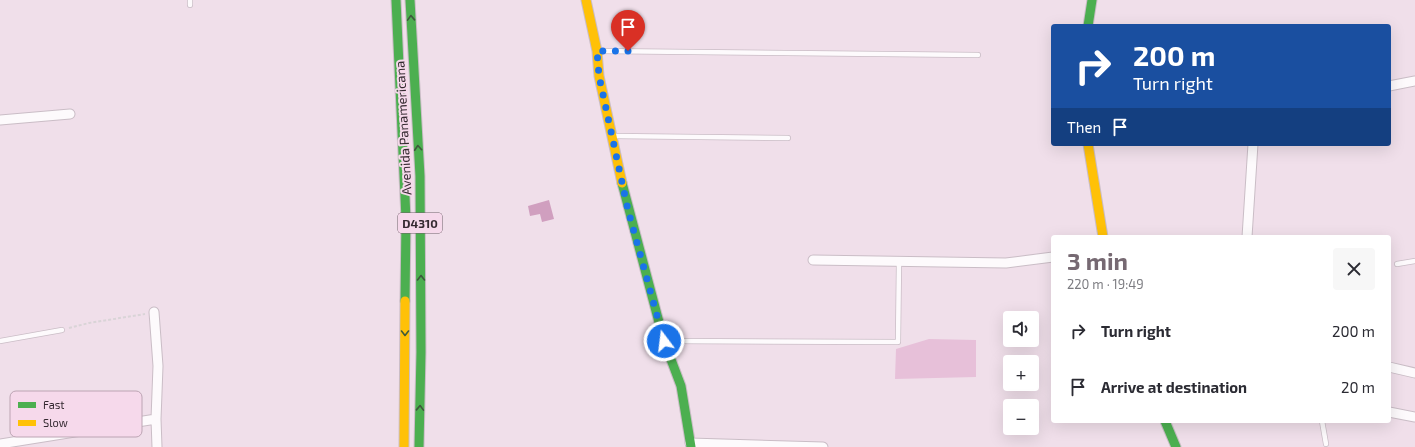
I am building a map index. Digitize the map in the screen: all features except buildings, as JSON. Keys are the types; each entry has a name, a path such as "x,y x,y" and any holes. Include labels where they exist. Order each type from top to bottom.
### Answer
{"main road":[{"name":"Avenida Panamericana","path":"396,0 406,219 404,447"},
{"name":"Avenida Panamericana","path":"410,0 411,41 420,176 421,352 418,447"},
{"path":"586,0 597,51 599,76 628,210 664,341 681,386 691,445"},
{"path":"1088,24 1092,0"},
{"path":"398,40 411,41"},
{"path":"401,108 416,108"},
{"path":"1088,146 1103,235"},
{"path":"405,352 421,352"},
{"path":"1166,423 1176,447"}],"street":[{"path":"1391,86 1415,81"},
{"path":"0,120 70,114"},
{"path":"1247,235 1253,146"},
{"path":"813,260 1006,263 1051,257"},
{"path":"154,312 158,366 156,419 158,447"},
{"path":"1391,367 1415,373"},
{"path":"1391,412 1415,417"},
{"path":"142,422 156,419"},
{"path":"0,444 26,444 62,437"},
{"path":"691,445 823,447"}],"lane":[{"path":"597,51 978,55"},
{"path":"613,136 788,138"},
{"path":"1397,264 1415,261"},
{"path":"664,341 898,342 899,262"},
{"path":"0,341 62,330"},
{"path":"1322,423 1326,444"}],"path":[{"path":"62,330 89,323 154,312"}],"shaded area":[{"path":"549,200 554,219 542,222 540,214 530,216 528,206"},
{"path":"929,339 976,340 976,377 895,379 896,349"}],"traffic: fast":[{"path":"396,0 406,219 405,301"},
{"path":"410,0 420,176 421,352 419,447"},
{"path":"1088,24 1092,0"},
{"path":"622,183 664,341 681,386 691,447"},
{"path":"1166,423 1176,447"}],"traffic: slow":[{"path":"586,0 597,51 599,76 622,183"},
{"path":"1088,146 1103,235"},
{"path":"404,447 405,301"}],"route":[{"path":"628,51 597,51 599,76 628,210 664,341"}]}
